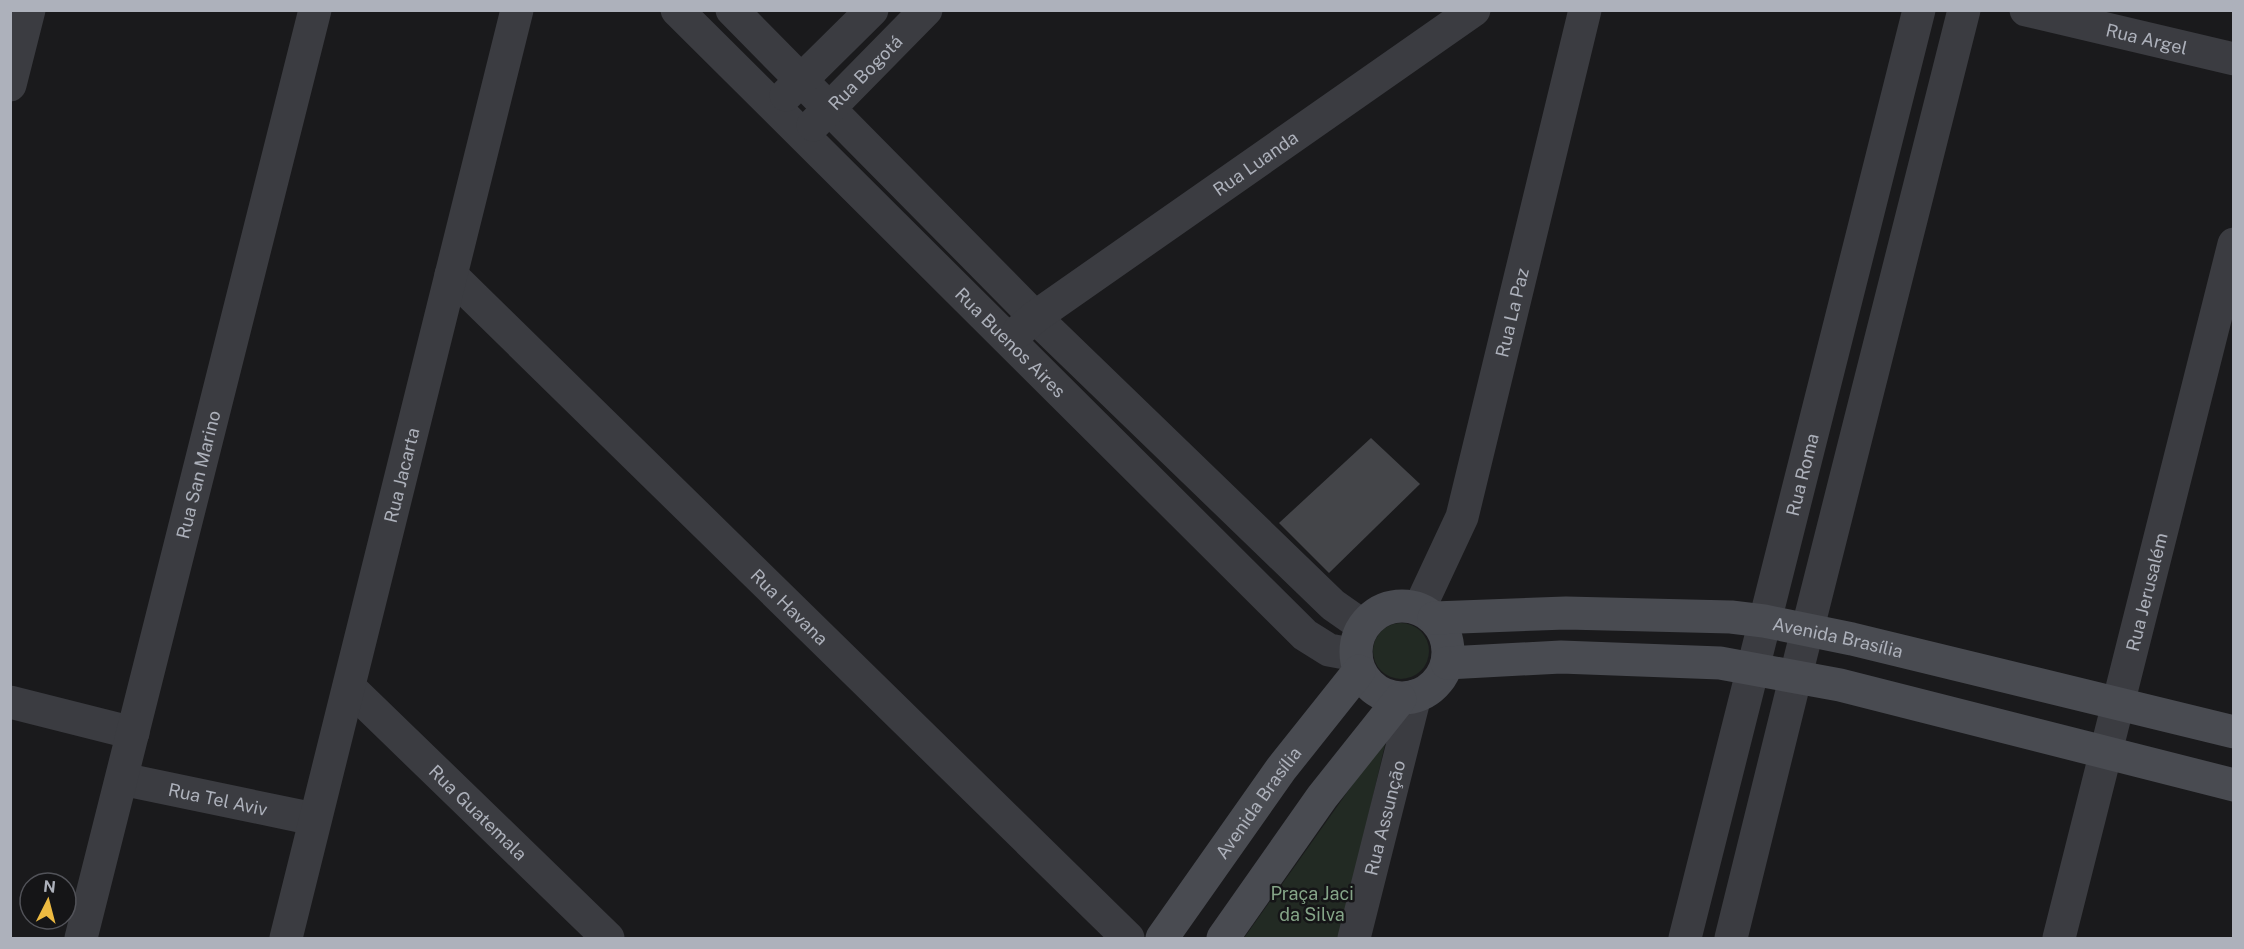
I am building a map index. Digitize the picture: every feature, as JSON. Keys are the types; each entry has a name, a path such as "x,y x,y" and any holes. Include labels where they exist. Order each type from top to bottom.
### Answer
{"street":[{"path":"10,85 29,10"},
{"name":"Rua San Marino","path":"81,939 315,10"},
{"name":"Rua Jacarta","path":"286,939 314,819 518,10"},
{"name":"Rua Buenos Aires","path":"677,10 1305,635 1329,650 1359,651"},
{"name":"Rua Buenos Aires","path":"732,10 1035,317 1333,605 1359,651"},
{"path":"775,108 800,80 872,10"},
{"name":"Rua Bogotá","path":"804,135 926,10"},
{"name":"Rua Luanda","path":"1008,340 1035,317 1474,10"},
{"name":"Rua La Paz","path":"1427,614 1462,517 1585,10"},
{"name":"Rua Roma","path":"1685,939 1919,10"},
{"path":"1731,939 1964,10"},
{"name":"Rua Argel","path":"2026,10 2234,59"},
{"name":"Rua Jerusalém","path":"2060,939 2234,244"},
{"name":"Rua Havana","path":"451,275 1128,939"},
{"path":"1404,606 1427,614 1444,631 1448,647 1447,663 1441,677 1429,689 1407,697 1387,696 1376,690 1366,681 1359,651 1374,614 1388,607 1404,606"},
{"name":"Avenida Brasília","path":"1427,614 1566,613 1731,617 1764,621 1864,641 2234,732"},
{"name":"Avenida Brasília","path":"1162,939 1281,769 1359,651"},
{"path":"1447,663 1561,657 1720,663 1840,685 2234,785"},
{"name":"Rua Guatemala","path":"349,687 608,939"},
{"path":"1223,939 1322,797 1407,697"},
{"name":"Rua Assunção","path":"1354,939 1407,697"},
{"path":"10,702 133,733"},
{"name":"Rua Tel Aviv","path":"122,779 314,819"}],"green space":[{"path":"1395,623 1407,623 1417,627 1425,635 1429,651 1425,667 1417,675 1407,679 1395,679 1385,675 1377,667 1373,657 1373,645 1377,635 1385,627"},
{"name":"Praça Jaci da Silva","path":"1387,736 1340,938 1244,938"}],"building":[{"path":"1371,438 1420,484 1329,573 1279,523"}]}
